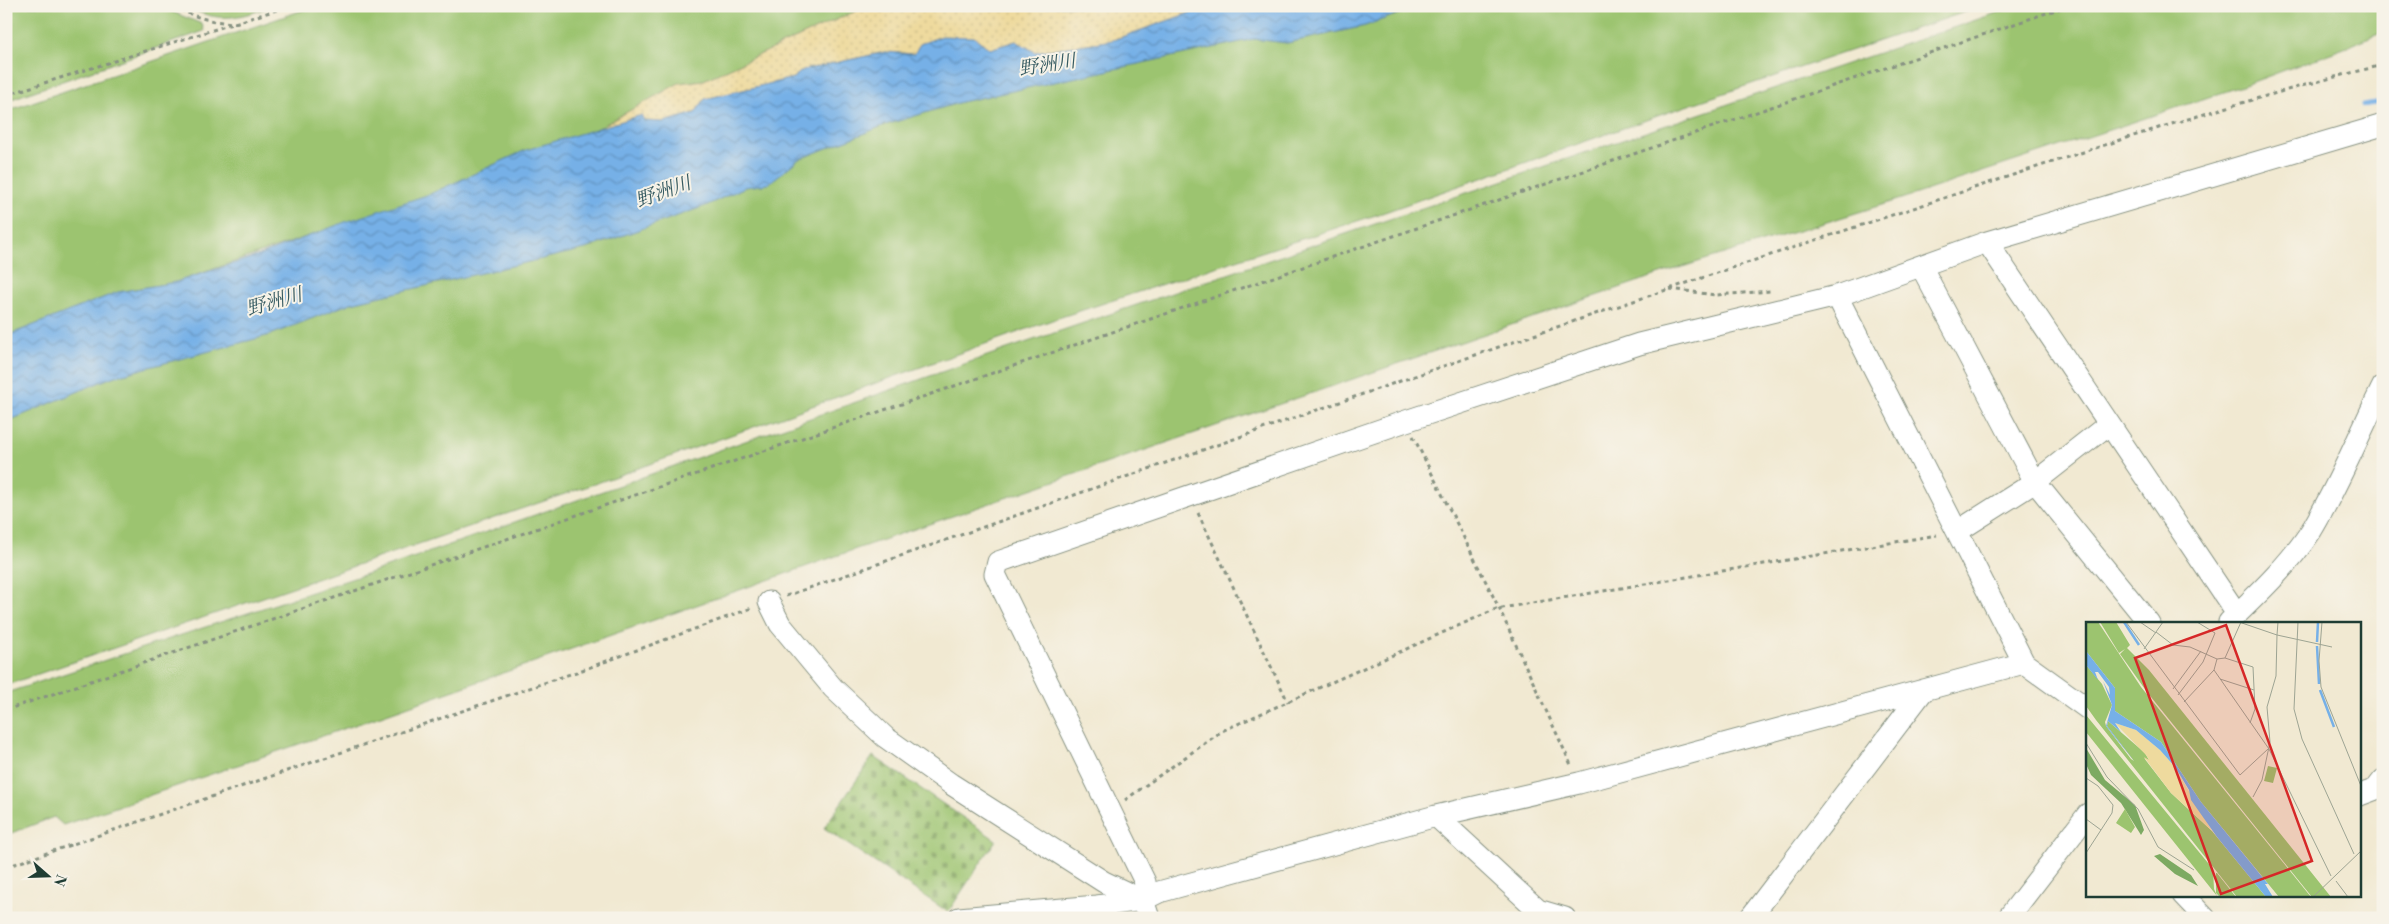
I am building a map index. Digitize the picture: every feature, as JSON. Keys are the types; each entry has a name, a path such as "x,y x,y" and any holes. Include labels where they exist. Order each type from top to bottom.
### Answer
{"street":[{"path":"1146,909 1146,882 995,574 998,562 1406,420 1639,344 1837,296 1987,242 2383,126"},
{"path":"1987,242 2109,424 2233,618 2282,567 2310,532 2340,477 2383,386"},
{"path":"1921,266 2035,482 2148,622"},
{"path":"1837,296 2024,663 2086,708"},
{"path":"1958,532 2035,482 2109,424"},
{"path":"769,602 780,624 832,688 885,737 951,784 1163,918"},
{"path":"959,918 1146,909 1159,892 1436,816 1579,783 2024,663"},
{"path":"1750,918 1924,690"},
{"path":"2362,794 2376,789 2383,780"},
{"path":"1436,816 1538,910 1565,918"},
{"path":"2008,918 2086,817"},
{"path":"2184,896 2205,918"}],"path":[{"path":"173,6 194,17 212,22 239,24"},
{"path":"6,95 239,24 289,6"},
{"path":"6,710 2067,6"},
{"path":"6,867 585,669 769,602 1669,289 2164,127 2383,64"},
{"path":"1669,289 1716,295 1772,291"},
{"path":"1406,420 1499,608 1579,783"},
{"path":"1189,495 1288,702"},
{"path":"1110,810 1222,731 1499,608 1958,532"}],"green space":[{"path":"6,6 158,6 202,24 204,31 6,101"},
{"path":"186,6 272,6 249,14 219,17 198,12"},
{"path":"315,6 867,6 704,80 679,83 597,129 526,150 430,194 176,282 118,292 6,336 6,111"},
{"path":"1420,6 1983,6 1686,106 1382,213 1055,319 597,483 6,685 6,422 112,377 270,335 351,303 585,249 705,206 745,187 768,184 799,159 885,125 961,102 1254,39 1287,43 1365,26"},
{"path":"2017,6 2383,6 2383,31 2347,47 2242,86 1901,199 1666,272 859,548 63,825 54,817 6,835 6,693 381,569 1007,349"},
{"path":"873,756 996,840 948,912 824,828"}],"sand":[{"path":"867,6 1227,6 1218,10 1195,11 1113,40 1035,52 1016,41 990,49 974,37 914,54 885,52 803,70 793,78 705,99 695,113 664,122 643,121 642,115 597,129 679,83 704,80"}],"water":[{"name":"野洲川","path":"1227,6 1420,6 1365,26 1287,43 1254,39 961,102 885,125 799,159 768,184 745,187 705,206 585,249 351,303 270,335 112,377 6,422 6,336 118,292 176,282 260,255 345,222 430,194 526,150 642,115 644,121 664,122 695,113 705,99 793,78 803,70 885,52 914,54 920,44 942,36 974,37 990,49 1016,41 1035,52 1113,40 1195,11 1218,10"}],"waterway":[{"path":"2363,105 2383,102"}]}
